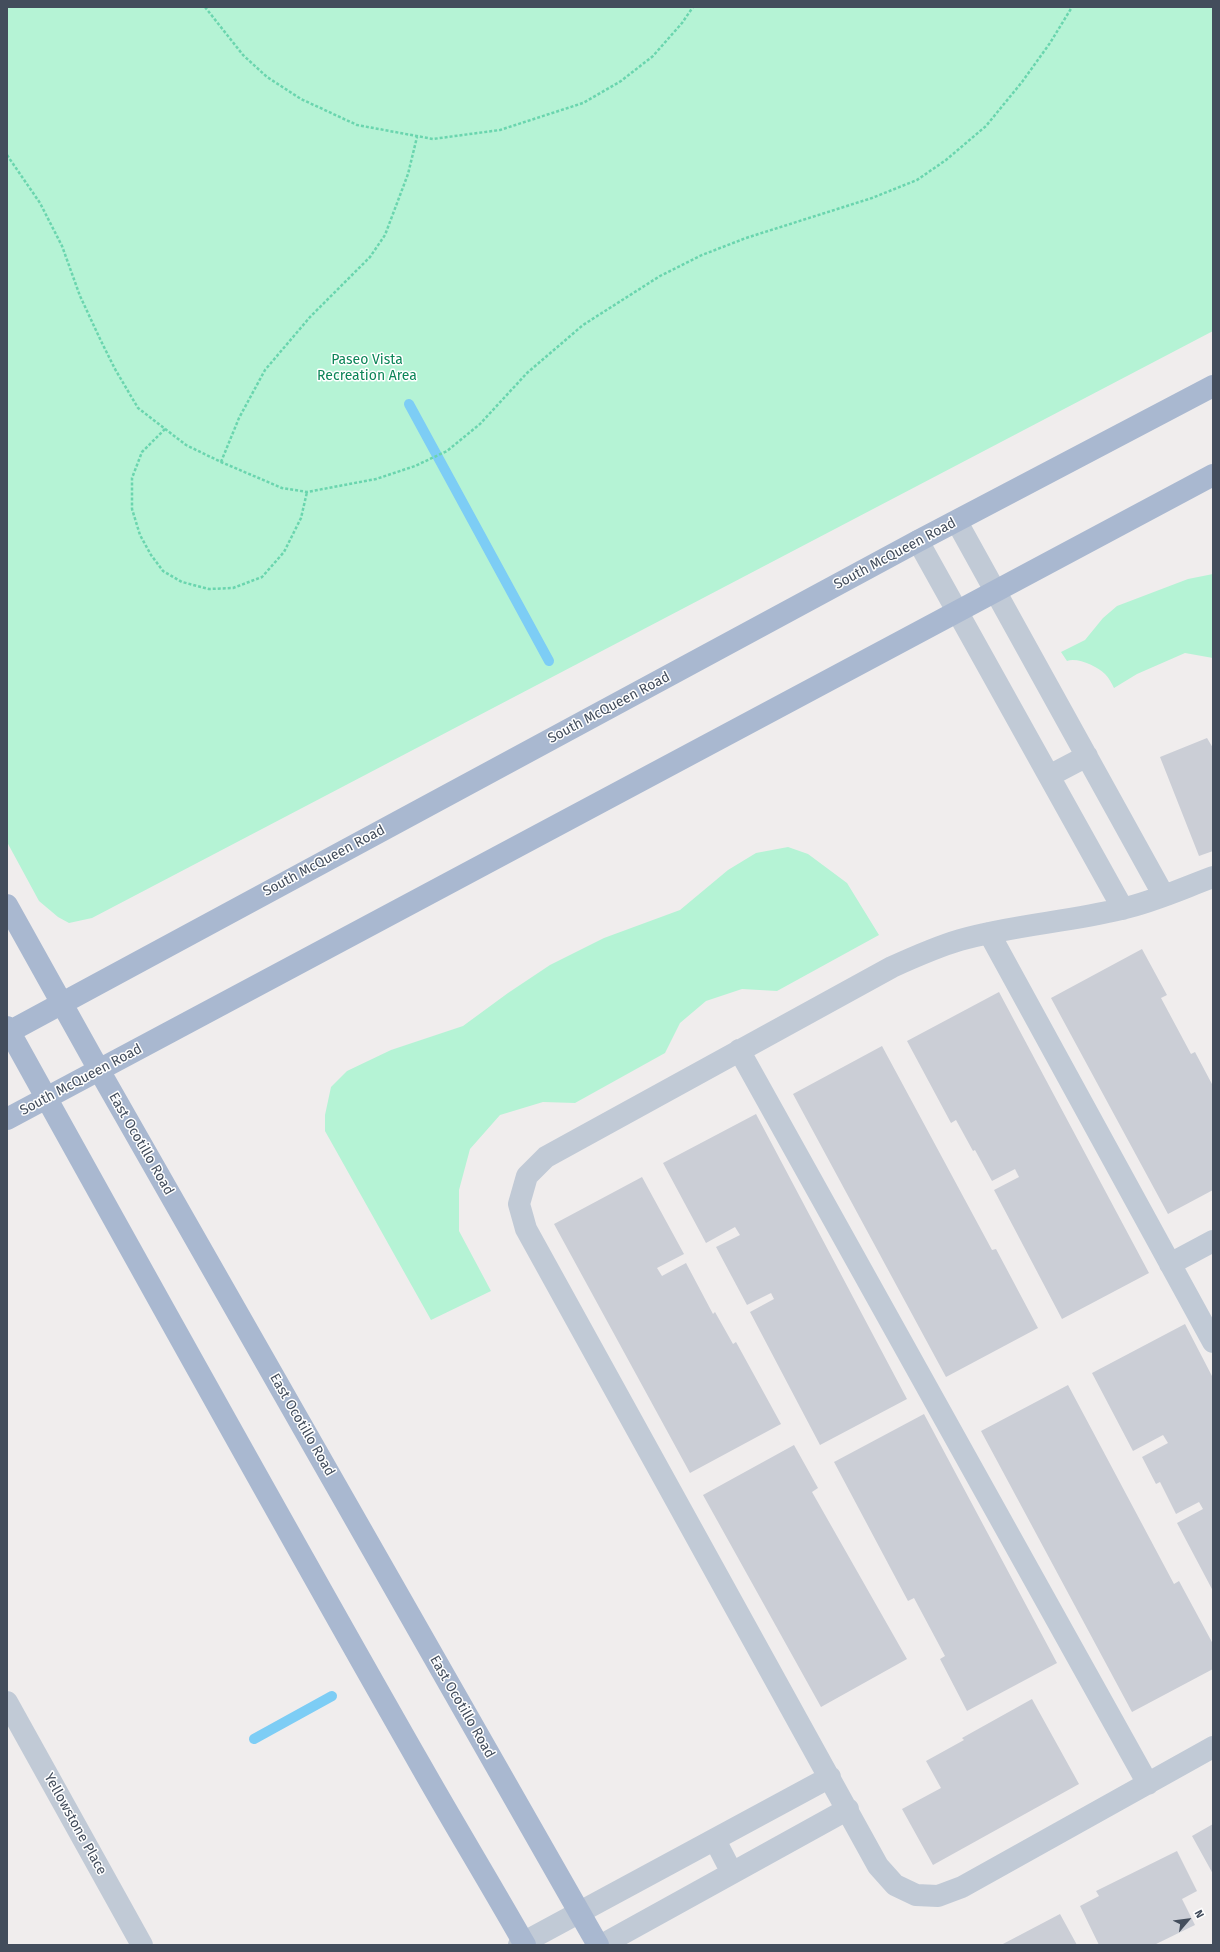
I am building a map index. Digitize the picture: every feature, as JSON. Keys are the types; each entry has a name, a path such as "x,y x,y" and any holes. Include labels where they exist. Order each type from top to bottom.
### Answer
{"main road":[{"name":"South McQueen Road","path":"8,1030 62,1003 918,541 957,522 1213,386"},
{"name":"South McQueen Road","path":"7,1120 1213,475"},
{"name":"East Ocotillo Road","path":"7,905 98,1070 598,1945"},
{"path":"8,1030 421,1767 523,1945"}],"street":[{"path":"957,522 1164,896"},
{"path":"918,541 1123,909"},
{"path":"1049,776 1087,756"},
{"path":"1213,877 1164,896 1123,909 1066,921 989,933 953,942 913,957 739,1050 546,1158 527,1176 519,1204 526,1229 848,1809 878,1866 895,1885 916,1895 938,1896 962,1887 1213,1747"},
{"path":"989,933 1213,1342"},
{"path":"739,1050 1148,1784"},
{"path":"1170,1264 1213,1241"},
{"name":"Yellowstone Place","path":"7,1702 142,1945"},
{"path":"523,1945 830,1777"},
{"path":"602,1945 848,1809"},
{"path":"715,1840 732,1873"}],"path":[{"path":"205,7 243,55 267,77 300,99 357,125 433,139 500,130 583,103 621,81 653,56 682,23 693,7"},
{"path":"7,155 40,203 59,240 80,296 115,369 138,408 186,445 221,462 282,488 307,492 376,479 415,466 447,451 480,424 527,373 583,325 660,276 702,255 746,238 872,198 917,180 946,160 986,126 1022,82 1050,43 1072,7"},
{"path":"221,462 239,418 265,370 310,317 370,257 385,235 408,174 417,137"},
{"path":"165,429 142,452 132,478 132,509 140,535 151,555 163,570 182,582 209,589 233,588 262,577 287,545 301,518 307,492"}],"green space":[{"name":"Paseo Vista Recreation Area","path":"7,7 1213,7 1213,331 92,918 69,923 58,917 39,901 7,842"},
{"path":"1213,574 1213,658 1185,653 1137,674 1114,688 1108,677 1101,671 1092,665 1081,661 1067,661 1061,652 1085,640 1103,618 1117,606 1188,579"},
{"path":"788,847 808,854 847,883 879,935 777,991 742,989 706,1001 680,1023 665,1053 575,1103 543,1102 500,1115 470,1149 459,1190 459,1231 491,1291 431,1320 325,1131 325,1115 331,1087 347,1071 391,1050 463,1026 550,965 604,938 680,910 728,870 756,853"}],"building":[{"path":"1207,738 1213,748 1213,851 1199,856 1160,757"},
{"path":"1142,949 1167,995 1161,998 1191,1054 1195,1052 1213,1086 1213,1190 1168,1214 1051,998"},
{"path":"999,992 1149,1273 1062,1319 994,1190 1019,1177 1015,1169 992,1181 956,1120 951,1123 907,1041"},
{"path":"882,1046 992,1250 996,1249 1038,1328 946,1377 793,1094"},
{"path":"756,1114 907,1399 820,1445 750,1312 774,1299 771,1293 747,1305 716,1247 740,1235 735,1227 706,1243 663,1163"},
{"path":"642,1177 684,1254 657,1268 662,1276 686,1263 713,1314 715,1312 733,1344 736,1342 781,1424 690,1473 554,1224"},
{"path":"1185,1324 1213,1378 1213,1591 1177,1523 1203,1509 1199,1502 1176,1514 1160,1482 1156,1484 1142,1457 1168,1443 1163,1435 1133,1451 1092,1373"},
{"path":"1068,1385 1174,1584 1179,1581 1213,1644 1213,1669 1132,1712 981,1431"},
{"path":"924,1414 1057,1663 967,1711 940,1659 945,1656 914,1598 908,1601 834,1462"},
{"path":"794,1445 818,1488 812,1492 907,1659 821,1707 703,1495"},
{"path":"1032,1699 1079,1784 933,1865 902,1809 941,1788 926,1761 964,1740 962,1738"},
{"path":"1213,1824 1213,1874 1192,1836"},
{"path":"1177,1851 1197,1891 1182,1899 1195,1925 1154,1945 1099,1945 1080,1906 1099,1896 1096,1891"},
{"path":"1060,1914 1077,1945 1001,1945"}],"waterway":[{"path":"409,404 549,661"},
{"path":"254,1739 332,1696"}]}
